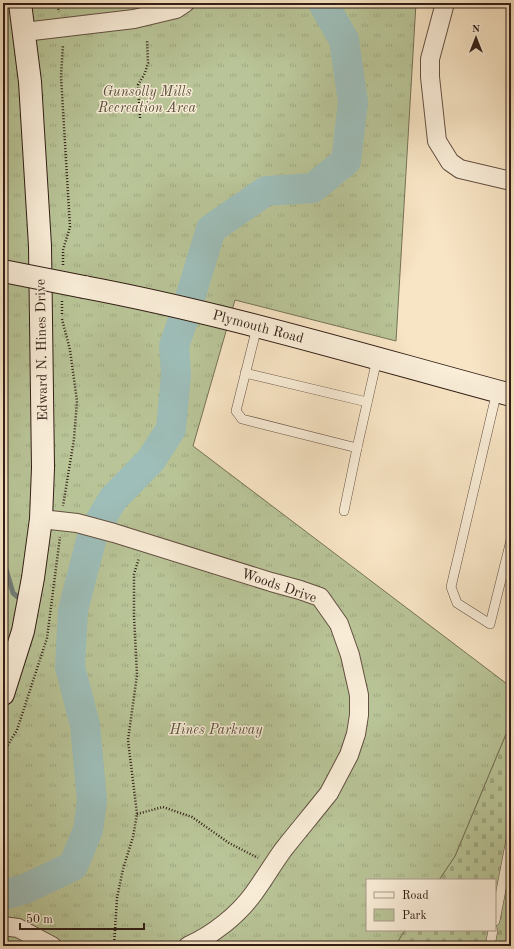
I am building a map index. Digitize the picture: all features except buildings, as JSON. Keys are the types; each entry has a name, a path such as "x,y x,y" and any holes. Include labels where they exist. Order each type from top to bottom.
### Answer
{"street":[{"name":"Edward N. Hines Drive","path":"3,694 23,631 33,578 41,519 43,468 40,246 30,82 20,3"},
{"path":"24,32 134,19 176,8 185,3"},
{"path":"445,3 430,59 430,77 437,141 450,162 460,169 511,181"},
{"name":"Plymouth Road","path":"3,271 141,298 249,324 504,393"},
{"name":"Woods Drive","path":"41,519 77,523 114,533 300,590 320,598 339,624 350,655 359,695 359,715 356,734 349,755 332,789 242,907 224,924 188,946"},
{"path":"3,926 18,928 52,946"}],"lane":[{"path":"249,324 245,373 236,411 242,419 357,448"},
{"path":"344,511 377,359"},
{"path":"245,373 367,402"},
{"path":"504,393 451,587 457,603 490,624 511,540"},
{"path":"496,917 510,855 511,839"},
{"path":"490,946 493,931"}],"path":[{"path":"140,118 138,85 145,73 148,63 147,40"},
{"path":"124,93 139,92"},
{"path":"114,946 117,898 123,869 134,837 137,814 128,740 137,676 134,616 134,574 144,543"},
{"path":"137,814 163,807 192,817 229,843 272,866"}],"green space":[{"name":"Hines Parkway","path":"3,3 416,3 396,341 235,300 193,446 511,687 511,722 455,856 440,879 366,879 366,931 404,931 395,946 3,946"},
{"path":"511,722 511,946 395,946 404,931 496,931 496,879 440,879 455,856"}],"waterway":[{"path":"3,895 25,889 73,866 88,830 92,801 85,725 70,667 73,610 93,533 113,499 151,460 171,429 176,374 174,346 211,229 266,191 313,188 346,161 353,102 344,40 323,3"},
{"path":"3,559 13,593 19,598"}],"park label":[{"name":"Gunsolly Mills Recreation Area","path":"147,100"}]}
